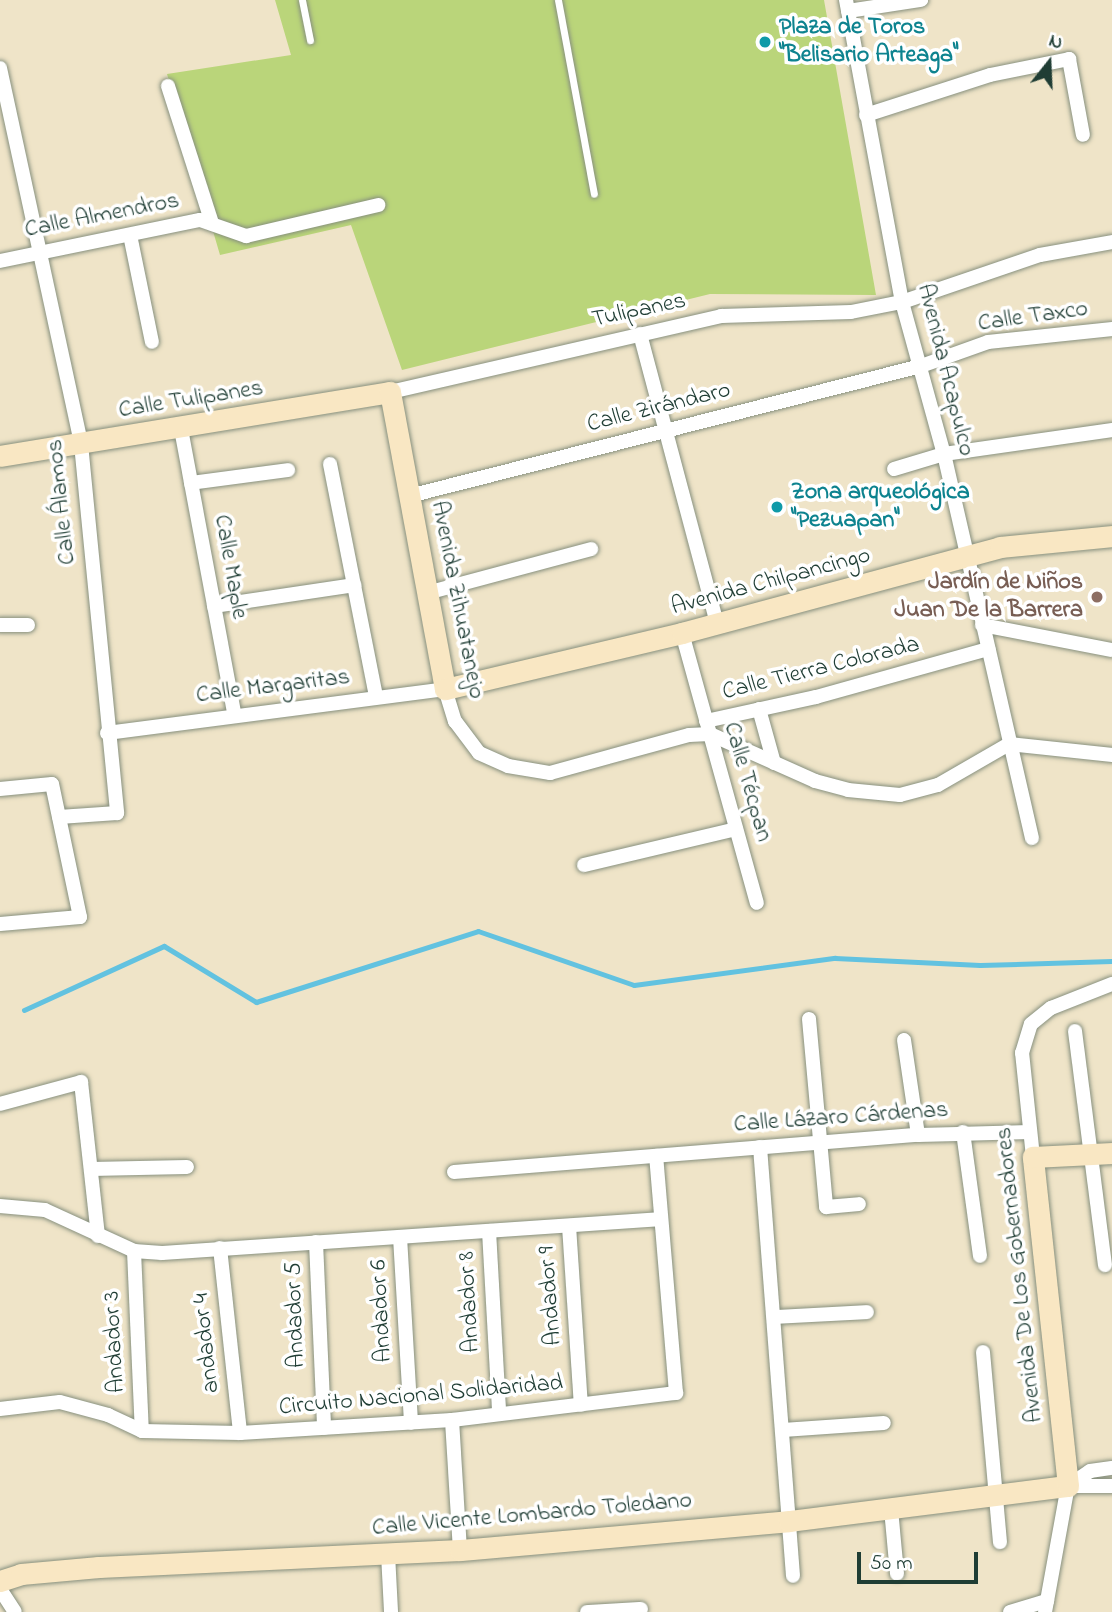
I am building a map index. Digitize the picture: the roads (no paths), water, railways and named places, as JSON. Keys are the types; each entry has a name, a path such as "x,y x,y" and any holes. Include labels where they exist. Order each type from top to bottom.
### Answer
{"street":[{"path":"847,6 921,0"},
{"name":"Avenida Acapulco","path":"847,6 902,302 922,366 944,454 1032,838"},
{"path":"866,115 990,75 1069,59 1083,135"},
{"name":"Calle Álamos","path":"0,68 81,444 107,733 117,813 59,817"},
{"path":"167,86 212,223 236,236 246,236 378,205"},
{"name":"Calle Almendros","path":"0,261 200,220 212,223"},
{"path":"130,235 152,342"},
{"name":"Tulipanes","path":"390,392 721,316 851,312 902,302 1040,255 1112,242"},
{"name":"Calle Taxco","path":"922,366 988,342 1112,329"},
{"path":"640,334 716,624"},
{"name":"Calle Zirándaro","path":"409,496 922,366"},
{"name":"Calle Tulipanes","path":"0,456 181,429 390,392"},
{"name":"Avenida Zihuatanejo","path":"390,392 445,689 455,722 479,753 508,766 550,773 708,727"},
{"name":"Calle Maple","path":"181,429 234,713"},
{"path":"894,469 944,454 1112,430"},
{"path":"330,464 376,697"},
{"path":"191,483 288,470"},
{"name":"Avenida Chilpancingo","path":"445,689 682,633 967,558 1049,540 1112,536"},
{"path":"427,593 591,549"},
{"path":"214,606 354,585"},
{"path":"0,625 28,625"},
{"path":"982,625 1112,650"},
{"name":"Calle Técpan","path":"682,633 757,903"},
{"name":"Calle Tierra Colorada","path":"708,727 759,709 988,649"},
{"name":"Calle Margaritas","path":"107,733 234,713 445,689"},
{"path":"759,709 774,763"},
{"path":"708,727 774,763 848,790 900,795 938,785 1009,744 1112,755"},
{"path":"0,789 52,784 80,917 0,924"},
{"path":"584,865 736,829"},
{"name":"Avenida De Los Gobernadores","path":"1046,1606 1068,1486 1022,1053 1031,1024 1040,1013 1112,984"},
{"path":"809,1019 817,1142 826,1207 859,1204"},
{"path":"1074,1031 1102,1154 1105,1265"},
{"path":"904,1040 918,1135"},
{"path":"0,1104 81,1082 98,1236"},
{"path":"963,1132 980,1256"},
{"name":"Calle Lázaro Cárdenas","path":"454,1172 817,1142 963,1132 1030,1132"},
{"path":"760,1147 793,1576"},
{"path":"1033,1157 1102,1154"},
{"name":"Circuito Nacional Solidaridad","path":"0,1409 60,1402 108,1415 142,1431 240,1433 452,1420 499,1412 676,1393 659,1219 656,1156"},
{"path":"91,1169 187,1167"},
{"path":"0,1206 45,1210 73,1219 98,1236 134,1251 220,1248 659,1219"},
{"name":"Andador 9","path":"569,1226 581,1405"},
{"name":"Andador 8","path":"489,1231 499,1412"},
{"name":"Andador 6","path":"400,1237 411,1423"},
{"name":"Andador 5","path":"316,1242 324,1428"},
{"name":"andador 4","path":"220,1248 240,1433"},
{"name":"Andador 3","path":"134,1251 142,1431"},
{"path":"775,1317 867,1312"},
{"path":"983,1352 1000,1542"},
{"path":"452,1420 460,1550"},
{"path":"783,1430 884,1423"},
{"name":"Calle Vicente Lombardo Toledano","path":"1068,1486 1090,1471 1112,1468"},
{"name":"Calle Vicente Lombardo Toledano","path":"0,1581 21,1574 99,1567 460,1550 789,1521 996,1498 1068,1486 1111,1488"},
{"path":"891,1509 897,1574"},
{"path":"388,1554 391,1612"},
{"path":"0,1590 15,1612"},
{"path":"1010,1612 1046,1606"},
{"path":"587,1612 641,1609"}],"lane":[{"path":"302,0 310,40"},
{"path":"558,0 594,194"}],"waterway":[{"path":"24,1010 164,946 256,1002 478,931 634,985 835,958 980,965 1112,961"}],"place":[{"name":"Plaza de Toros \"Belisario Arteaga\"","path":"765,42"},
{"name":"Zona arqueológica \"Pezuapan\"","path":"777,507"},
{"name":"Jardín de Niños Juan De la Barrera","path":"1097,597"}]}
